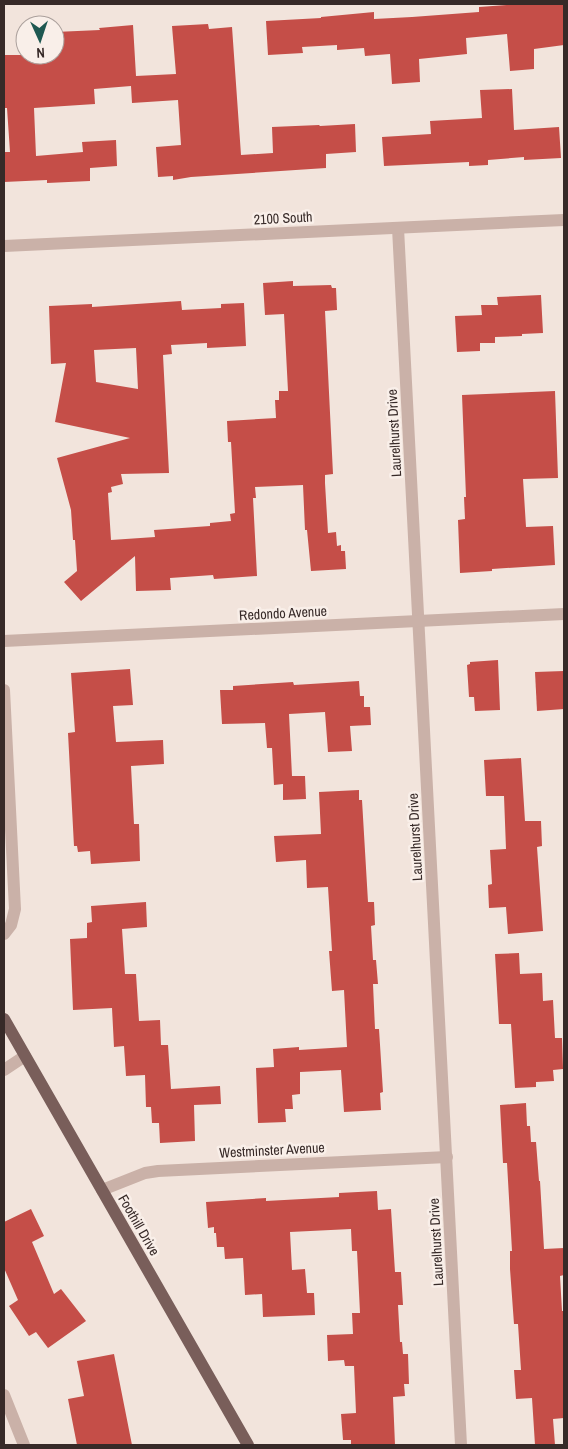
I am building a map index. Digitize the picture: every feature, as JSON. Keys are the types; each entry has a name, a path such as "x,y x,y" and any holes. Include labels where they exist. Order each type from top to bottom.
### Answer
{"main road":[{"name":"Foothill Drive","path":"4,1019 248,1445"}],"street":[{"name":"2100 South","path":"4,246 564,220"},
{"name":"Laurelhurst Drive","path":"398,228 461,1445"},
{"name":"Redondo Avenue","path":"4,641 564,614"},
{"path":"4,690 15,909 11,924 4,934"},
{"path":"4,1070 25,1056"},
{"name":"Westminster Avenue","path":"102,1190 145,1173 158,1170 447,1156"},
{"path":"4,1395 24,1445"}],"building":[{"path":"564,4 564,45 534,49 534,69 510,71 507,34 466,38 467,54 419,59 420,82 392,84 390,54 365,56 364,48 337,50 337,45 302,47 303,53 268,55 266,21 321,18 374,12 374,19 412,17 479,12 479,7"},
{"path":"208,24 209,29 232,27 241,155 273,153 272,127 355,124 356,152 326,154 326,168 191,177 173,180 173,176 158,177 156,147 181,145 178,100 132,103 131,86 94,89 95,104 34,108 36,156 83,152 82,142 116,140 117,166 90,168 90,181 4,182 4,152 10,152 7,108 4,108 4,55 15,55 15,65 65,65 65,32 100,30 99,28 133,25 136,76 176,74 172,26"},
{"path":"512,89 514,130 559,127 561,158 524,160 524,157 488,160 488,165 469,166 469,162 384,166 382,137 431,134 430,121 482,118 480,90"},
{"path":"293,281 293,286 331,285 332,288 336,288 337,310 325,311 333,474 325,475 325,483 328,533 336,532 337,546 341,545 341,551 345,551 346,569 311,571 307,530 305,530 303,485 255,487 256,498 253,498 257,576 214,579 213,575 170,578 171,590 136,591 135,556 81,601 64,582 77,571 71,510 57,458 130,438 55,422 66,363 51,364 49,306 92,304 92,307 181,301 182,310 221,308 221,304 244,303 246,346 207,348 207,343 171,345 172,354 163,355 169,473 121,474 123,484 111,487 112,492 108,493 111,540 155,537 154,530 210,526 210,523 231,521 230,514 235,513 231,442 228,442 227,421 276,418 275,400 279,400 279,391 288,391 284,314 265,315 263,283","holes":["136,348 138,389 96,382 94,350"]},
{"path":"541,295 543,333 495,337 495,343 480,343 480,351 457,352 455,316 482,315 481,305 498,305 497,297"},
{"path":"555,391 558,478 523,479 526,527 553,526 555,565 460,573 458,520 465,519 464,497 466,497 462,395"},
{"path":"498,660 500,710 475,711 474,697 469,697 467,665 470,662"},
{"path":"130,669 133,705 113,706 116,742 163,740 164,764 131,766 134,824 139,824 140,861 91,864 90,851 78,852 77,846 74,846 68,733 75,732 71,673"},
{"path":"564,671 564,709 537,711 535,672"},
{"path":"359,681 360,696 364,696 364,707 370,707 371,725 350,726 352,751 328,752 325,712 289,714 292,776 305,776 306,799 283,800 283,784 274,785 272,748 267,748 265,723 222,724 220,690 233,690 233,686 293,682 294,685"},
{"path":"521,758 525,821 541,821 542,846 537,847 543,931 508,934 506,907 489,908 488,885 492,884 490,850 506,849 504,796 486,796 484,760"},
{"path":"359,790 359,800 362,800 368,902 374,902 375,925 371,926 373,960 376,960 378,984 373,984 375,1029 379,1029 383,1092 380,1093 381,1110 344,1112 341,1070 300,1072 300,1094 292,1095 293,1109 285,1109 286,1122 258,1123 256,1068 274,1067 273,1049 299,1047 299,1050 347,1047 344,990 332,991 329,951 332,951 328,887 307,888 306,860 276,862 274,836 321,834 319,792"},
{"path":"146,902 147,927 122,929 125,974 136,974 139,1021 160,1020 161,1045 168,1045 171,1089 220,1086 221,1104 194,1105 195,1141 160,1143 159,1123 152,1123 151,1107 146,1107 145,1075 126,1076 124,1046 114,1047 112,1008 73,1010 70,939 87,938 87,923 92,922 91,906"},
{"path":"519,953 520,974 542,973 543,1001 553,1000 555,1038 562,1038 563,1069 553,1070 554,1081 536,1082 536,1087 515,1088 511,1024 499,1024 495,954"},
{"path":"526,1103 527,1126 530,1126 531,1142 536,1142 544,1249 564,1248 564,1275 560,1276 562,1311 564,1311 564,1418 553,1419 555,1445 535,1445 532,1398 516,1399 514,1370 521,1370 518,1324 514,1324 510,1269 510,1251 512,1251 507,1163 503,1163 500,1105"},
{"path":"377,1191 378,1210 391,1209 395,1272 401,1272 403,1305 398,1305 400,1342 402,1342 403,1354 408,1354 409,1384 404,1384 405,1396 393,1397 395,1445 351,1445 351,1440 343,1440 341,1414 356,1413 354,1366 345,1366 344,1360 328,1361 327,1335 353,1334 352,1313 360,1313 357,1251 352,1251 351,1229 290,1232 292,1270 305,1269 307,1293 314,1293 315,1315 263,1317 262,1294 245,1295 243,1258 225,1259 224,1247 217,1247 214,1227 208,1228 206,1202 266,1198 266,1201 339,1197 339,1193"},
{"path":"31,1209 44,1236 32,1242 54,1294 61,1289 86,1321 48,1348 36,1332 29,1336 9,1306 18,1300 4,1268 4,1222"},
{"path":"114,1354 132,1445 77,1445 68,1399 84,1396 77,1361"}]}
